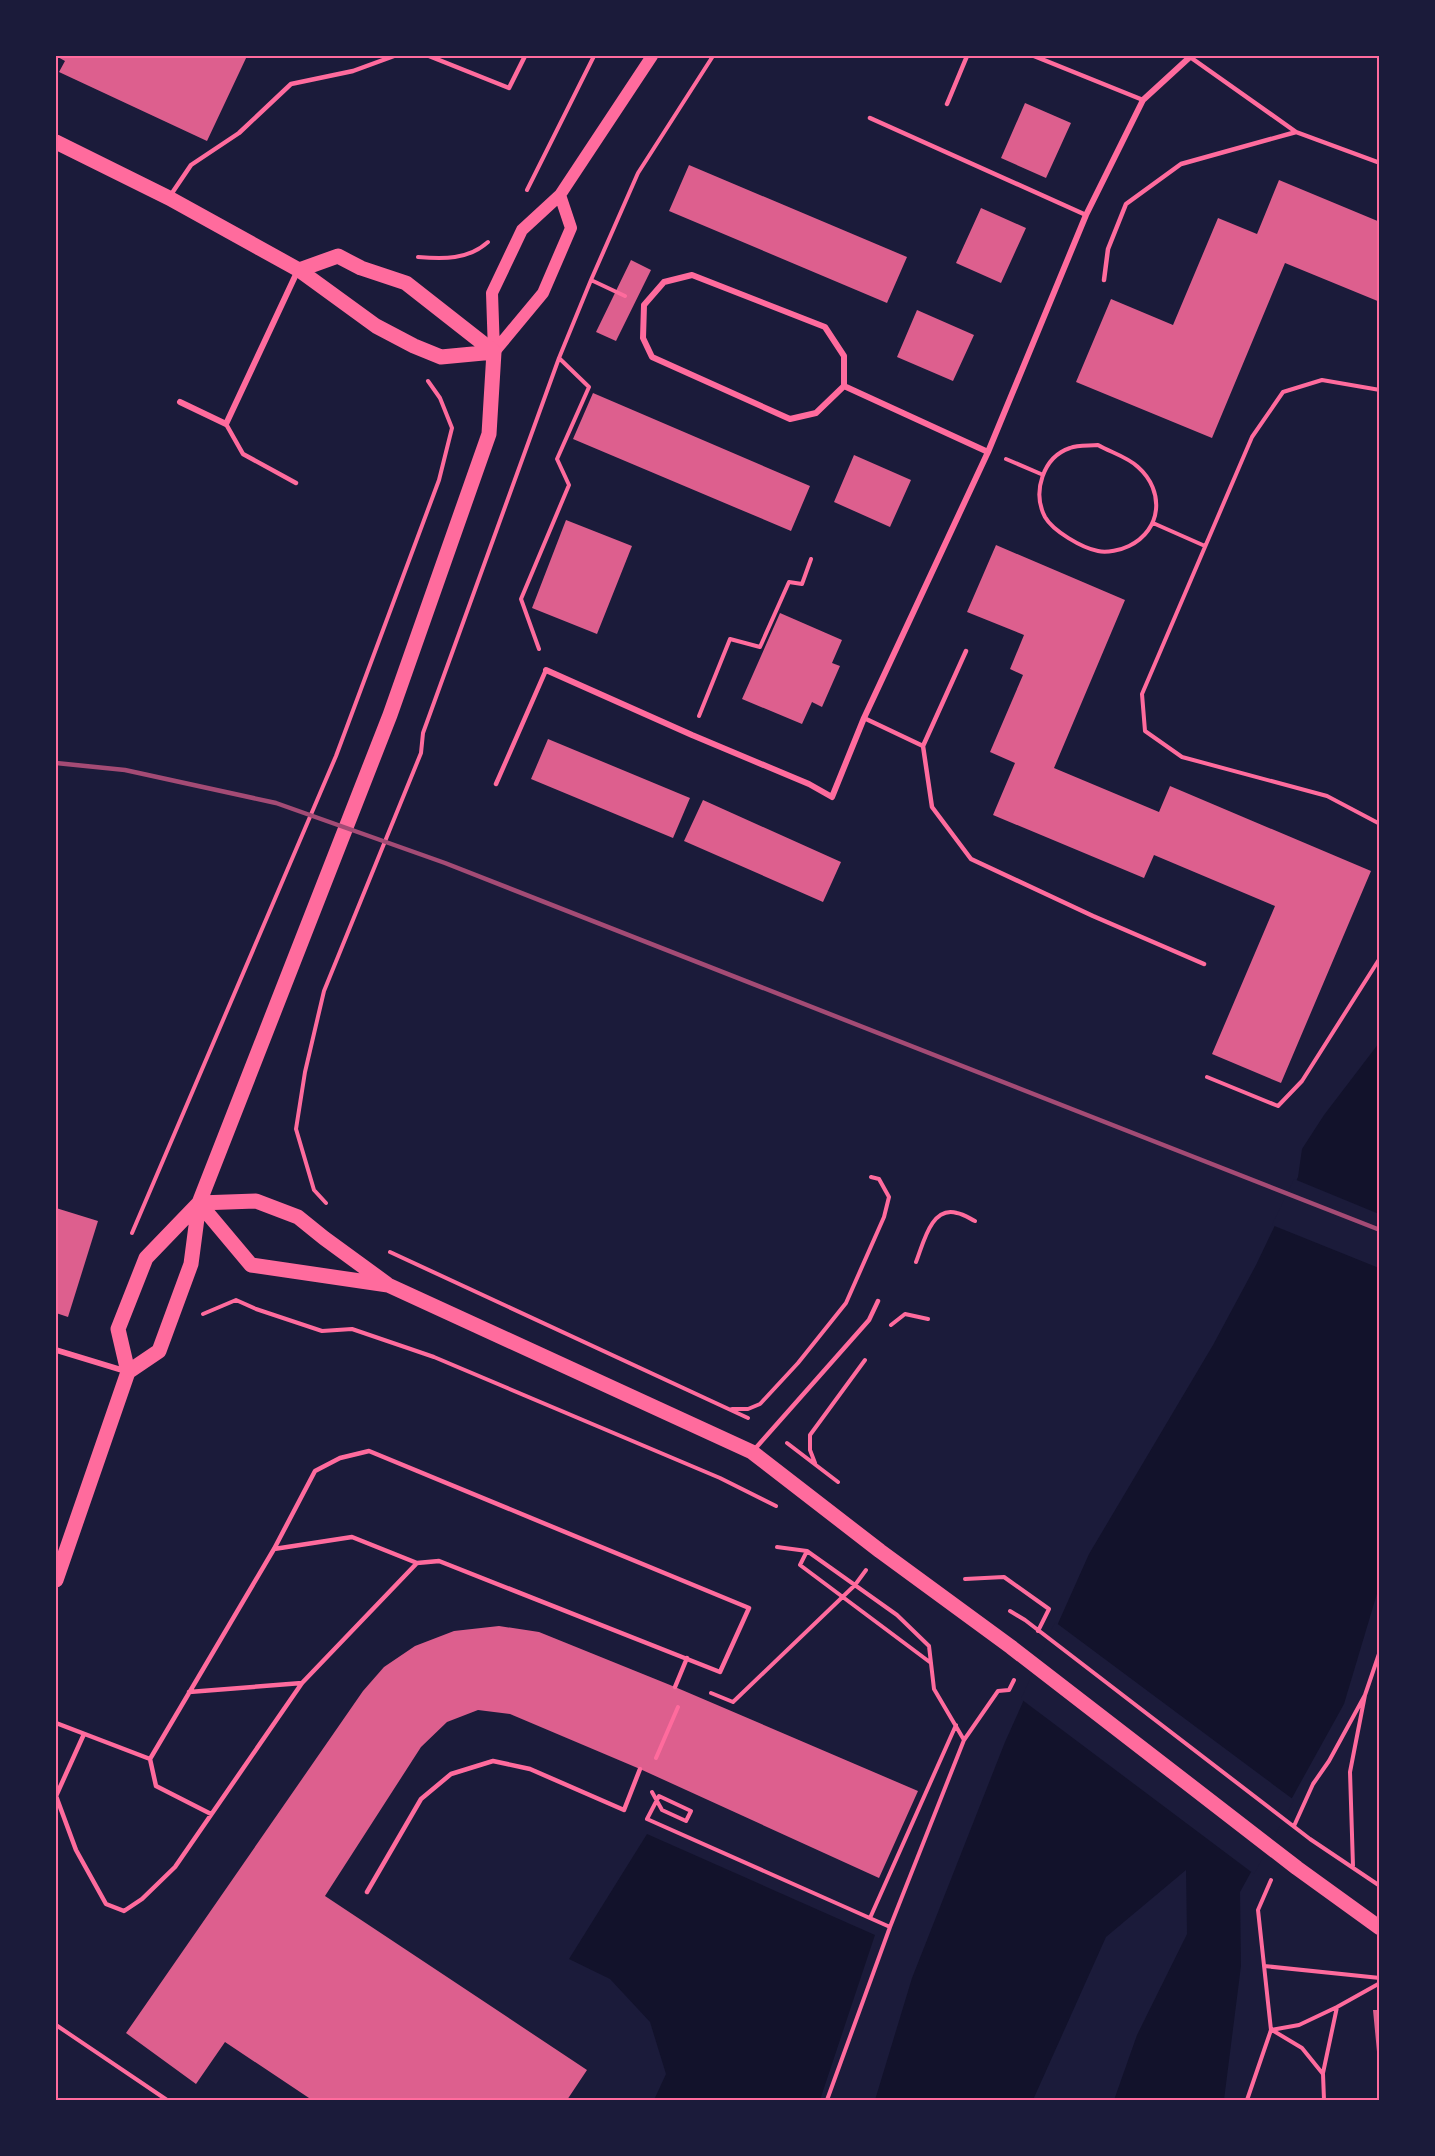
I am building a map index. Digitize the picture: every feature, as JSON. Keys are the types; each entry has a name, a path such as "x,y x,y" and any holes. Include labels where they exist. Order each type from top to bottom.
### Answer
{"main road":[{"path":"129,1372 159,1351 191,1264 199,1203 390,715 489,434 494,352 492,293 522,230 560,195 652,56"},
{"path":"56,142 169,198 299,270 376,326 441,357 494,352 543,293 571,228 560,195"},
{"path":"299,270 338,256 361,268 406,284 494,352"},
{"path":"56,1580 129,1372 118,1329 144,1262 199,1203 256,1201 298,1217 388,1285 752,1452 880,1551 1011,1647 1297,1868 1380,1928"},
{"path":"199,1203 251,1265 388,1285"}],"street":[{"path":"546,670 809,784 832,797 864,718 988,452 1086,215 1143,100 1190,56"},
{"path":"180,402 226,424 299,270"},
{"path":"692,275 825,327 844,356 844,386 816,413 790,418 652,357 643,338 644,305 664,282 692,275"},
{"path":"844,386 988,452"},
{"path":"56,1350 129,1372"}],"lane":[{"path":"169,198 191,165 239,133 291,84 353,71 392,56"},
{"path":"429,56 509,88 525,56"},
{"path":"947,104 967,56"},
{"path":"1034,56 1143,100"},
{"path":"1190,56 1296,132 1380,163"},
{"path":"870,118 1086,215"},
{"path":"1104,280 1108,249 1126,204 1181,164 1296,132"},
{"path":"226,424 243,454 296,483"},
{"path":"966,651 923,746 932,807 972,860 1204,964"},
{"path":"496,784 546,670"},
{"path":"864,718 923,746"},
{"path":"752,1452 869,1320 878,1301"},
{"path":"211,1814 156,1786 150,1759 274,1549 315,1471 340,1458 369,1451 749,1608 720,1671 439,1562 417,1563 352,1537 274,1549"},
{"path":"84,1734 56,1796 76,1850 106,1904 124,1911 142,1899 175,1867 302,1683 417,1563"},
{"path":"675,1687 687,1658"},
{"path":"189,1692 302,1683"},
{"path":"56,1723 150,1759"},
{"path":"368,1892 421,1799 451,1774 493,1761 530,1769 624,1809 640,1769"}],"path":[{"path":"525,195 594,56"},
{"path":"328,1206 314,1190 296,1129 305,1072 324,992 421,753 423,733 559,358 591,279 638,173 713,56"},
{"path":"418,256 453,258 482,248 494,237"},
{"path":"591,279 644,305"},
{"path":"546,670 521,599 569,485 557,459 589,387 559,358"},
{"path":"128,1242 331,767 439,480 452,428 440,398 424,376"},
{"path":"1380,390 1322,380 1283,392 1252,437 1142,694 1145,731 1182,757 1326,796 1380,824"},
{"path":"1098,445 1137,466 1154,485 1157,507 1153,523 1141,540 1122,549 1098,551 1060,535 1045,517 1040,499 1041,474 1053,460 1069,448 1098,445"},
{"path":"988,452 1041,474"},
{"path":"1153,523 1205,546"},
{"path":"692,735 730,639 760,647 789,582 802,584 811,559"},
{"path":"1207,1077 1278,1106 1302,1081 1380,958"},
{"path":"731,1409 748,1409 760,1404 798,1363 846,1303 884,1218 889,1197 879,1179 871,1177"},
{"path":"916,1263 931,1222 942,1214 955,1212 975,1221"},
{"path":"381,1248 747,1418"},
{"path":"203,1314 236,1300 256,1310 322,1331 352,1329 434,1357 720,1478 779,1508"},
{"path":"885,1331 905,1314 928,1319"},
{"path":"815,1464 810,1450 810,1435 868,1355"},
{"path":"777,1547 807,1551 897,1615 929,1646 934,1689 964,1740 890,1927 827,2100"},
{"path":"807,1551 800,1565 931,1664"},
{"path":"854,1566 872,1579"},
{"path":"961,1580 1004,1577 1049,1610"},
{"path":"1025,1620 1310,1839 1380,1886"},
{"path":"1353,1866 1350,1772 1365,1695 1380,1651"},
{"path":"1290,1836 1313,1784 1329,1761 1365,1695"},
{"path":"870,1918 956,1725"},
{"path":"647,1820 659,1796 691,1810 686,1821 662,1810"},
{"path":"624,1809 890,1927"},
{"path":"1247,2100 1271,2030 1258,1910 1272,1878"},
{"path":"1264,1965 1380,1978"},
{"path":"1271,2030 1299,2025 1380,1983"},
{"path":"1323,2100 1323,2074 1337,2007"},
{"path":"56,2025 167,2100"},
{"path":"1271,2030 1302,2048 1323,2074"}],"shaded area":[{"path":"1379,1043 1379,1587 1344,1704 1240,1892 1241,1966 1224,2100 1114,2100 1137,2035 1187,1934 1186,1870 1106,1937 1033,2100 875,2100 912,1978 1005,1742 1089,1554 1213,1345 1256,1265 1298,1177 1302,1149 1324,1115"},
{"path":"647,1834 875,1935 820,2100 654,2100 666,2074 650,2022 610,1979 569,1959"}],"pier":[{"path":"1294,1179 1379,1214 1379,1268 1272,1225"},
{"path":"1055,1622 1294,1800 1254,1874 1021,1699"}],"building":[{"path":"56,56 247,56 207,141 59,72 65,61"},
{"path":"1025,103 1071,123 1046,178 1001,158"},
{"path":"689,165 907,257 887,303 669,211"},
{"path":"1279,180 1380,222 1380,302 1285,263 1212,438 1076,382 1111,299 1173,325 1218,218 1257,234"},
{"path":"981,208 1026,228 1001,283 956,263"},
{"path":"631,260 651,270 616,341 596,332"},
{"path":"917,310 974,335 953,381 897,357"},
{"path":"593,393 810,486 791,531 573,439"},
{"path":"854,455 911,480 890,527 834,502"},
{"path":"566,520 632,546 597,634 532,608"},
{"path":"996,545 1125,600 1054,768 1159,812 1170,786 1371,871 1281,1083 1212,1054 1275,906 1154,855 1144,878 993,815 1015,763 990,752 1023,675 1010,669 1024,635 967,612"},
{"path":"780,613 842,640 832,663 840,666 822,707 812,702 802,724 742,699"},
{"path":"548,739 690,798 673,838 531,779"},
{"path":"703,800 841,862 823,902 684,841"},
{"path":"56,1208 98,1221 68,1317 56,1313"},
{"path":"499,1626 539,1632 675,1687 918,1791 879,1878 640,1769 510,1714 478,1710 447,1722 421,1747 325,1896 587,2070 567,2100 312,2100 225,2042 196,2084 126,2033 363,1691 384,1667 415,1646 454,1631"},
{"path":"1373,2010 1380,2010 1380,2062 1378,2062"}],"railway":[{"path":"56,763 125,770 276,803 445,863 1380,1230"}]}
